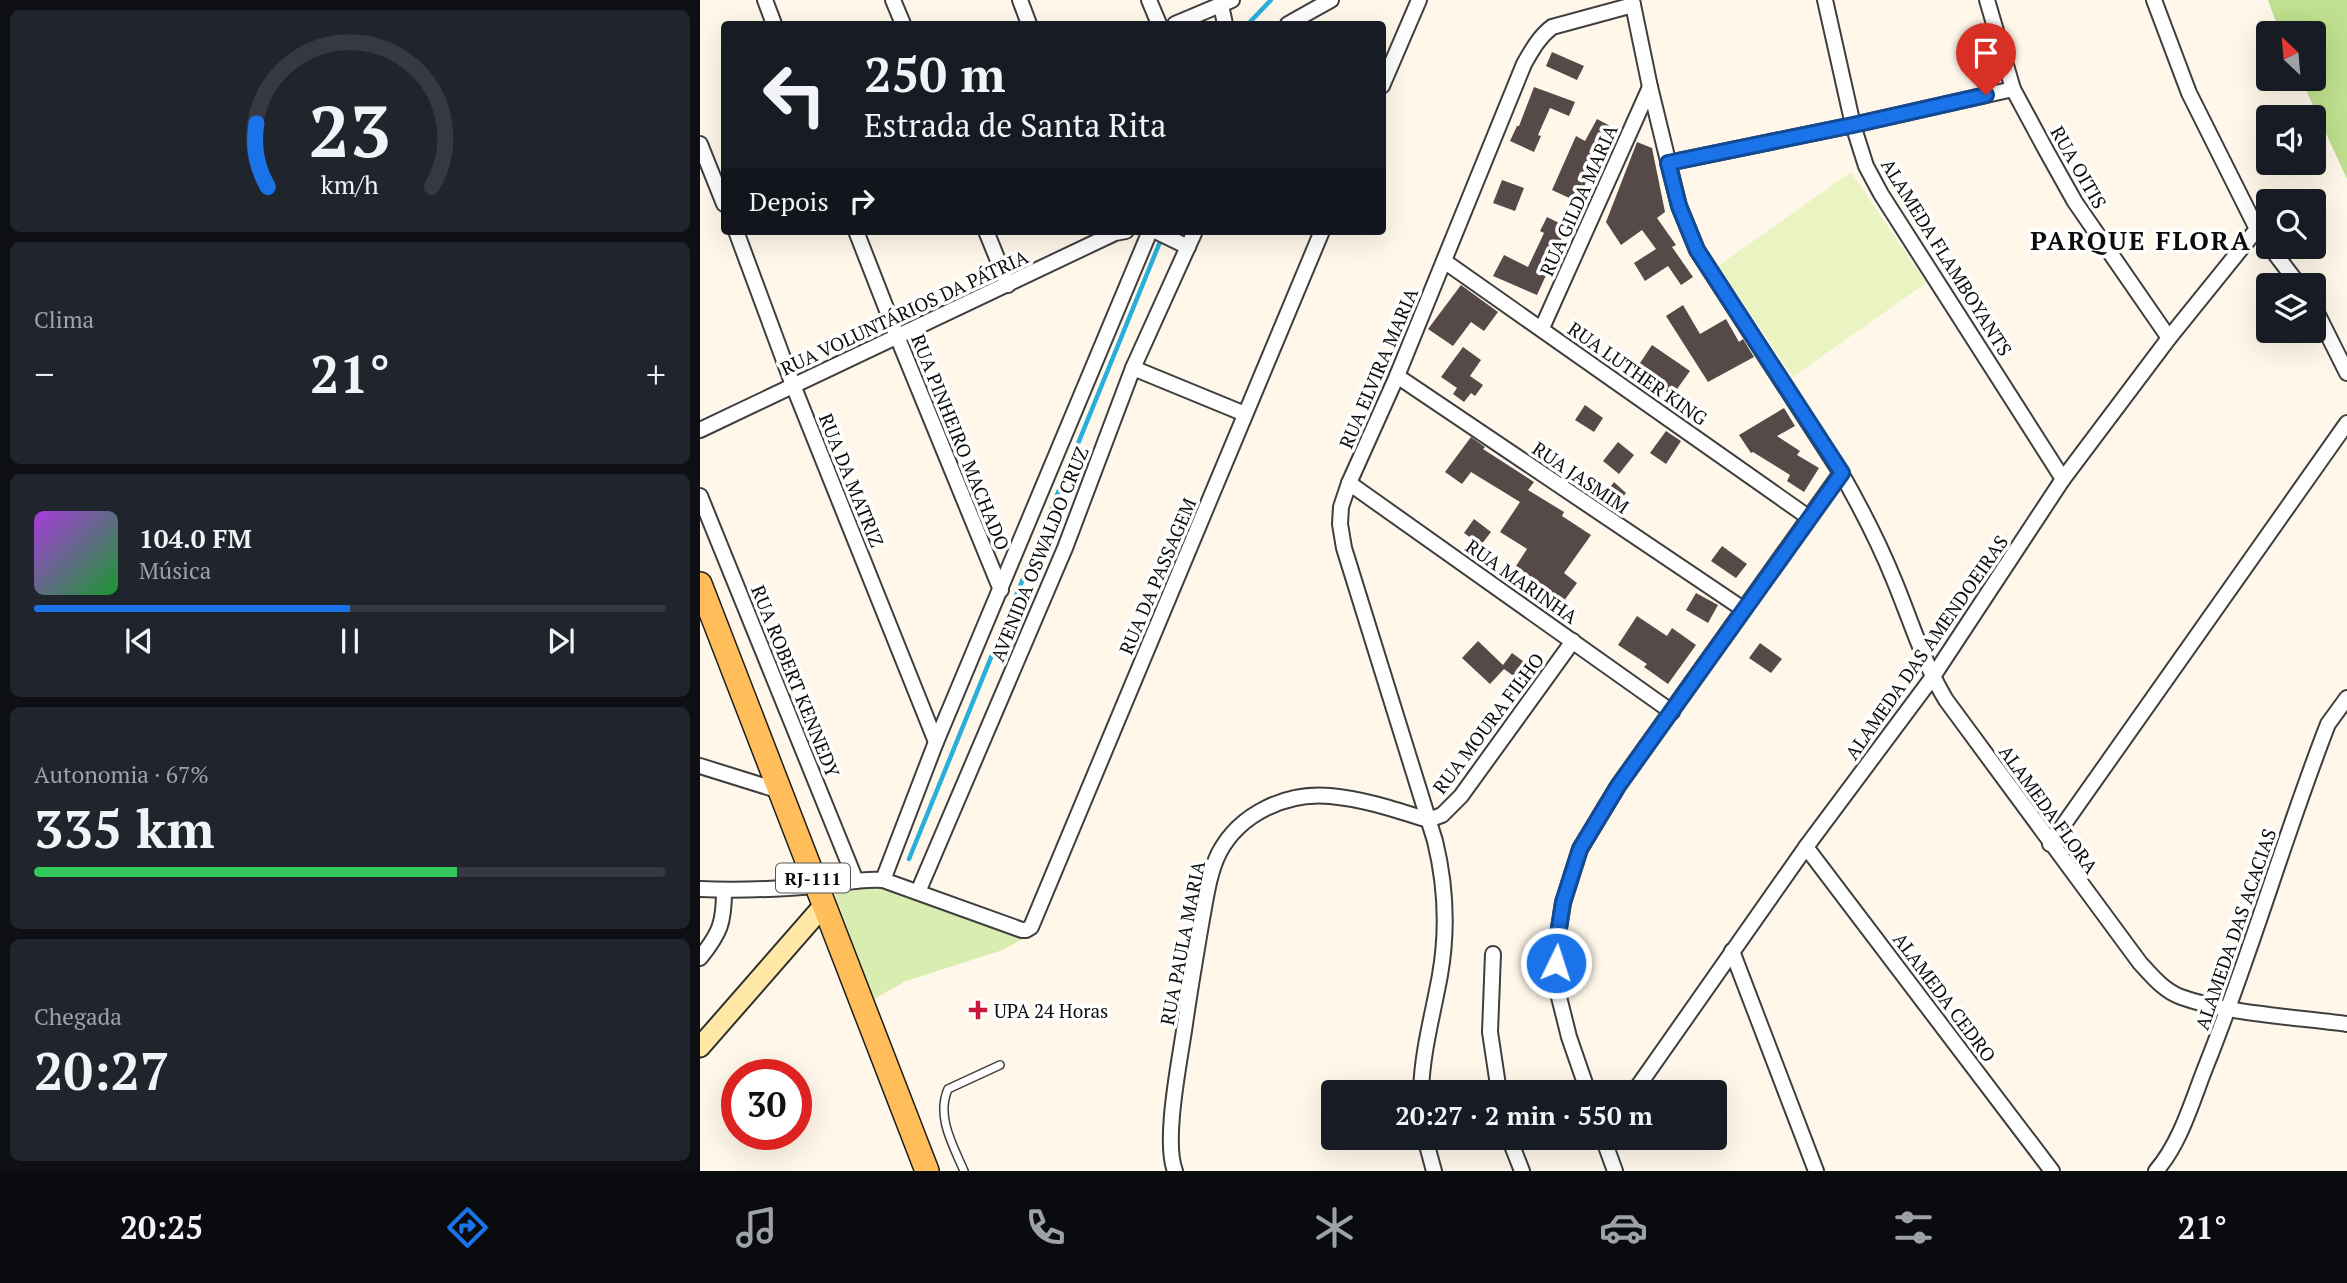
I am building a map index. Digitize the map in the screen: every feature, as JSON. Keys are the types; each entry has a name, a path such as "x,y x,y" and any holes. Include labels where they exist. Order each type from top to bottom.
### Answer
{"main road":[{"name":"RJ-111","path":"700,584 927,1171"}],"street":[{"path":"765,0 773,21"},
{"path":"893,0 902,21"},
{"path":"1020,0 1028,21"},
{"path":"1149,0 1158,21"},
{"path":"1293,21 1331,0"},
{"path":"1386,76 1418,0"},
{"name":"ALAMEDA FLAMBOYANTS","path":"1825,0 1853,125 1866,166 1881,194 2063,479"},
{"name":"RUA OITIS","path":"1987,0 2013,89 2075,202 2169,338"},
{"path":"2154,0 2189,93 2256,227"},
{"name":"ALAMEDA FLORA","path":"1633,2 1668,163 1683,217 1697,250 1842,473 1878,542 1932,678 1946,700 2050,844 2140,963 2161,986 2180,997 2228,1008 2347,1024"},
{"name":"RUA ELVIRA MARIA","path":"1428,820 1344,548 1340,524 1341,507 1524,64 1542,35 1552,27 1633,2"},
{"path":"1187,21 1225,11"},
{"name":"RUA GILDA MARIA","path":"1542,328 1650,87"},
{"path":"1668,163 2013,89"},
{"path":"700,144 721,196"},
{"name":"ALAMEDA DAS AMENDOEIRAS","path":"1642,1080 1806,847 1932,678 2063,479 2169,338 2256,230"},
{"name":"RUA DA MATRIZ","path":"738,235 793,385 936,742"},
{"name":"RUA PINHEIRO MACHADO","path":"858,235 1001,590"},
{"path":"988,235 1008,285"},
{"name":"RUA VOLUNTÁRIOS DA PÁTRIA","path":"700,430 1112,235"},
{"name":"AVENIDA OSWALDO CRUZ","path":"888,881 936,742 1152,235"},
{"path":"1163,235 1182,244"},
{"name":"AVENIDA OSWALDO CRUZ","path":"914,890 1065,548 1182,244 1191,235"},
{"name":"RUA DA PASSAGEM","path":"914,890 1022,930 1028,930 1034,921 1320,235"},
{"name":"RUA LUTHER KING","path":"1444,261 1808,517"},
{"path":"2326,331 2347,373"},
{"path":"1133,368 1245,414"},
{"name":"RUA JASMIM","path":"1397,376 1743,610"},
{"path":"2050,844 2346,427"},
{"path":"1584,1080 1569,1037 1556,985 1557,941 1563,902 1580,849 1618,786 1842,473"},
{"name":"RUA MARINHA","path":"1349,483 1672,712"},
{"name":"RUA ROBERT KENNEDY","path":"700,496 856,881"},
{"name":"RUA MOURA FILHO","path":"1428,820 1442,815 1461,796 1573,641"},
{"name":"ALAMEDA DAS ACACIAS","path":"2156,1171 2177,1139 2228,1008 2315,756 2328,724 2347,698"},
{"path":"700,766 780,791"},
{"name":"RUA PAULA MARIA","path":"1175,1171 1170,1133 1191,979 1209,883 1219,853 1238,827 1269,806 1298,796 1328,796 1365,801 1428,820"},
{"path":"1422,1080 1446,924 1445,887 1428,820"},
{"name":"ALAMEDA CEDRO","path":"1806,847 2052,1171"},
{"path":"700,889 820,895 856,881 888,881 914,890"},
{"path":"700,958 722,926 724,891"},
{"path":"700,1047 820,895"},
{"path":"1732,951 1816,1171"},
{"path":"1493,954 1490,1032 1497,1080"},
{"path":"1428,1150 1434,1171"},
{"path":"1514,1150 1522,1171"},
{"path":"1607,1150 1615,1171"}],"lane":[{"path":"964,1171 943,1116 943,1100 948,1089 1000,1065"}],"green space":[{"path":"2268,0 2347,0 2347,179 2326,133 2326,105 2313,105 2307,91 2326,91 2326,21 2276,21"},
{"path":"1851,172 1926,283 1793,377 1718,266"},
{"path":"883,880 1023,939 1003,950 906,981 874,999 831,884"}],"building":[{"path":"1552,52 1584,66 1577,80 1546,66"},
{"path":"1534,87 1575,102 1569,116 1550,108 1534,152 1510,141 1519,126"},
{"path":"1597,119 1616,129 1607,147 1601,144 1584,181 1586,182 1578,202 1552,190 1576,136 1585,141"},
{"path":"1637,142 1652,148 1665,212 1657,218 1676,245 1672,247 1693,277 1681,285 1668,266 1645,281 1634,263 1656,249 1642,230 1621,245 1606,222"},
{"path":"1502,180 1524,188 1515,211 1493,203"},
{"path":"1547,217 1567,227 1553,257 1562,261 1556,274 1548,271 1537,295 1493,276 1504,255 1528,267 1544,233 1540,231"},
{"path":"1461,285 1498,312 1484,331 1471,322 1453,346 1428,329"},
{"path":"1683,305 1700,334 1726,319 1739,342 1743,339 1754,357 1708,382 1666,316"},
{"path":"1652,345 1690,371 1672,396 1636,369"},
{"path":"1463,347 1481,360 1470,376 1483,385 1475,396 1471,393 1464,402 1453,394 1457,388 1441,377"},
{"path":"1585,405 1603,418 1594,432 1575,420"},
{"path":"1784,408 1795,426 1777,436 1800,451 1797,455 1819,468 1804,492 1787,481 1790,475 1751,453 1739,435"},
{"path":"1666,431 1681,441 1666,464 1650,453"},
{"path":"1471,437 1485,447 1483,449 1534,482 1528,490 1564,512 1562,516 1591,535 1564,573 1577,583 1561,605 1532,583 1534,579 1516,566 1527,549 1500,532 1520,502 1471,472 1462,484 1445,472"},
{"path":"1618,442 1634,455 1619,474 1603,461"},
{"path":"1614,482 1626,493 1615,506 1604,496"},
{"path":"1474,519 1491,532 1481,545 1464,533"},
{"path":"1722,546 1747,564 1736,578 1711,561"},
{"path":"1696,593 1718,605 1708,623 1686,610"},
{"path":"1637,616 1667,636 1672,628 1696,645 1668,684 1644,667 1647,664 1618,645"},
{"path":"1478,641 1503,665 1512,653 1534,669 1523,683 1504,669 1490,684 1462,658"},
{"path":"1760,643 1782,659 1771,673 1749,658"}],"waterway":[{"path":"1251,21 1271,0"},
{"path":"909,859 1162,237"}],"place":[{"name":"UPA 24 Horas","path":"978,1010"}],"district":[{"name":"PARQUE FLORA","path":"2141,240"}],"route":[{"path":"1556,963 1563,902 1580,849 1618,786 1842,473 1697,250 1679,206 1668,163 1986,95"}]}
